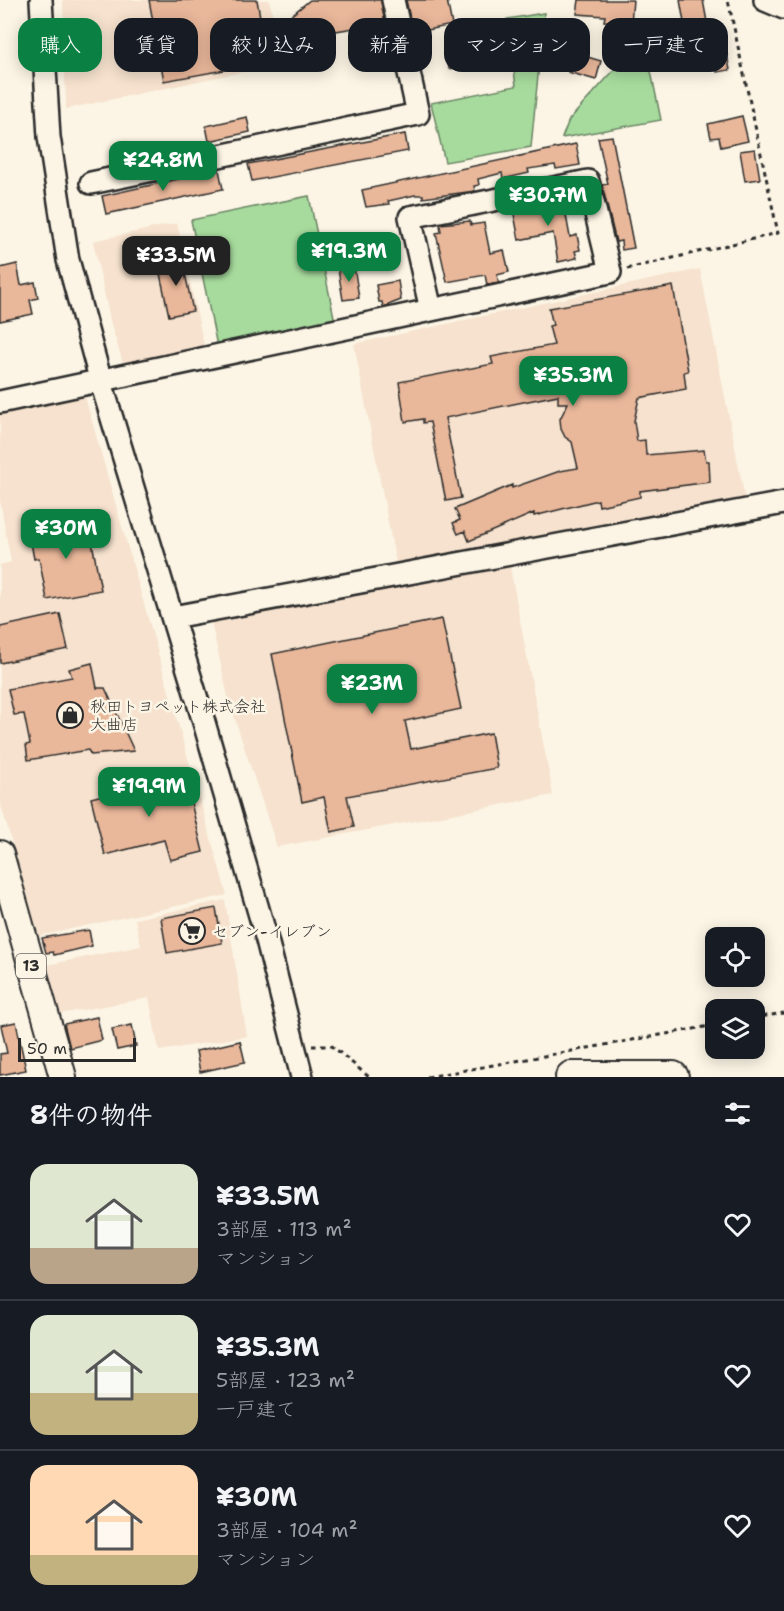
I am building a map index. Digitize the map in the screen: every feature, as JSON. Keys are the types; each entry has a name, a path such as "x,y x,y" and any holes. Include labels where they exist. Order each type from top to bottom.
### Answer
{"highway":[{"path":"571,1077 673,1077"}],"main road":[{"name":"13","path":"0,854 63,1077"}],"street":[{"path":"41,0 49,137 68,260 100,382 173,617 296,1047 302,1077"},
{"path":"91,183 417,114 393,0"},
{"path":"765,0 784,8"},
{"path":"0,402 610,272 588,181 410,217 431,310"},
{"path":"173,617 784,503"}],"path":[{"path":"610,272 778,233 728,0"},
{"path":"765,1016 784,1013"},
{"path":"427,1077 705,1027"},
{"path":"296,1047 332,1046 369,1077"}],"shaded area":[{"path":"63,0 269,0 274,18 210,18 210,72 242,72 66,109 65,72 102,72 102,18 63,18"},
{"path":"177,223 205,350 125,370 111,324 93,241"},
{"path":"700,269 746,504 397,569 354,344"},
{"path":"85,397 227,895 39,936 0,802 0,565 11,562 0,501 0,413"},
{"path":"510,567 553,795 277,847 229,701 211,622"},
{"path":"225,900 247,1036 159,1051 149,998 59,1014 47,965 141,946 135,919"}],"green space":[{"path":"544,13 544,18 513,18"},
{"path":"514,72 538,72 531,147 445,162 431,103 516,86"},
{"path":"612,72 651,72 661,120 562,138 569,120"},
{"path":"309,196 335,322 217,346 191,220"}],"building":[{"path":"149,0 257,0 260,18 210,18 210,72 213,72 164,81 162,72 198,72 198,18 152,18"},
{"path":"310,0 381,0 384,18 348,18 348,29 336,31 336,18 288,18"},
{"path":"406,0 447,0 451,18 444,18 444,27 432,29 432,18 410,18"},
{"path":"579,0 633,0 631,18 605,18 605,16 577,14"},
{"path":"680,0 703,0 706,18 683,18"},
{"path":"590,58 601,61 596,80 568,72 590,72"},
{"path":"742,116 748,141 721,147 719,137 711,138 708,124"},
{"path":"247,117 250,132 209,141 206,126"},
{"path":"405,134 408,151 252,181 248,164"},
{"path":"612,136 634,248 622,250 621,241 616,242 602,185 608,184 598,138"},
{"path":"576,144 580,165 556,169 555,165 528,169 529,173 503,179 502,173 478,179 479,185 474,186 475,191 423,198 423,195 415,195 388,201 389,204 366,207 362,190"},
{"path":"755,149 760,179 745,181 740,151"},
{"path":"219,170 223,189 106,214 102,196"},
{"path":"563,199 570,237 577,235 580,250 575,251 577,258 558,262 553,233 519,240 513,209"},
{"path":"470,221 471,225 484,223 490,253 504,250 509,272 497,275 499,283 487,285 485,275 447,282 436,233 441,232 440,224"},
{"path":"182,259 193,311 169,316 158,264"},
{"path":"17,264 21,285 35,282 38,298 30,300 33,314 0,321 0,268"},
{"path":"354,266 359,298 343,300 338,269"},
{"path":"398,281 401,300 383,307 382,302 379,302 376,285"},
{"path":"673,286 688,371 684,372 686,389 639,398 634,421 637,441 645,440 646,455 704,450 706,461 709,461 710,482 640,491 640,497 599,506 598,500 534,516 534,513 469,541 465,531 458,534 453,523 460,520 455,509 512,485 512,488 560,471 578,468 572,442 565,437 561,429 560,419 568,403 558,403 558,395 445,418 461,498 446,501 430,422 423,423 423,419 405,422 399,382 493,364 491,357 554,345 549,326 553,325 549,308"},
{"path":"88,521 101,590 47,600 39,558 34,559 29,532"},
{"path":"60,614 68,649 0,663 0,627"},
{"path":"442,619 461,709 405,721 411,749 491,733 497,768 347,796 354,827 331,832 324,797 302,802 272,654"},
{"path":"92,663 97,688 105,688 134,751 91,755 88,750 28,760 26,745 30,744 24,714 14,715 8,689 72,677 69,669"},
{"path":"184,774 203,852 170,860 164,840 105,855 91,798"},
{"name":"セブン-イレブン","path":"216,908 222,943 167,953 161,918"},
{"path":"89,930 92,946 54,955 53,952 46,953 42,938"},
{"path":"97,1017 102,1040 70,1048 64,1024"},
{"path":"16,1022 26,1070 0,1075 0,1054 7,1053 1,1025"},
{"path":"132,1025 136,1046 117,1050 112,1029"},
{"path":"240,1041 245,1062 200,1072 196,1051"}],"place":[{"name":"秋田トヨペット株式会社 大曲店","path":"70,715"},
{"name":"セブン-イレブン","path":"192,931"}]}
